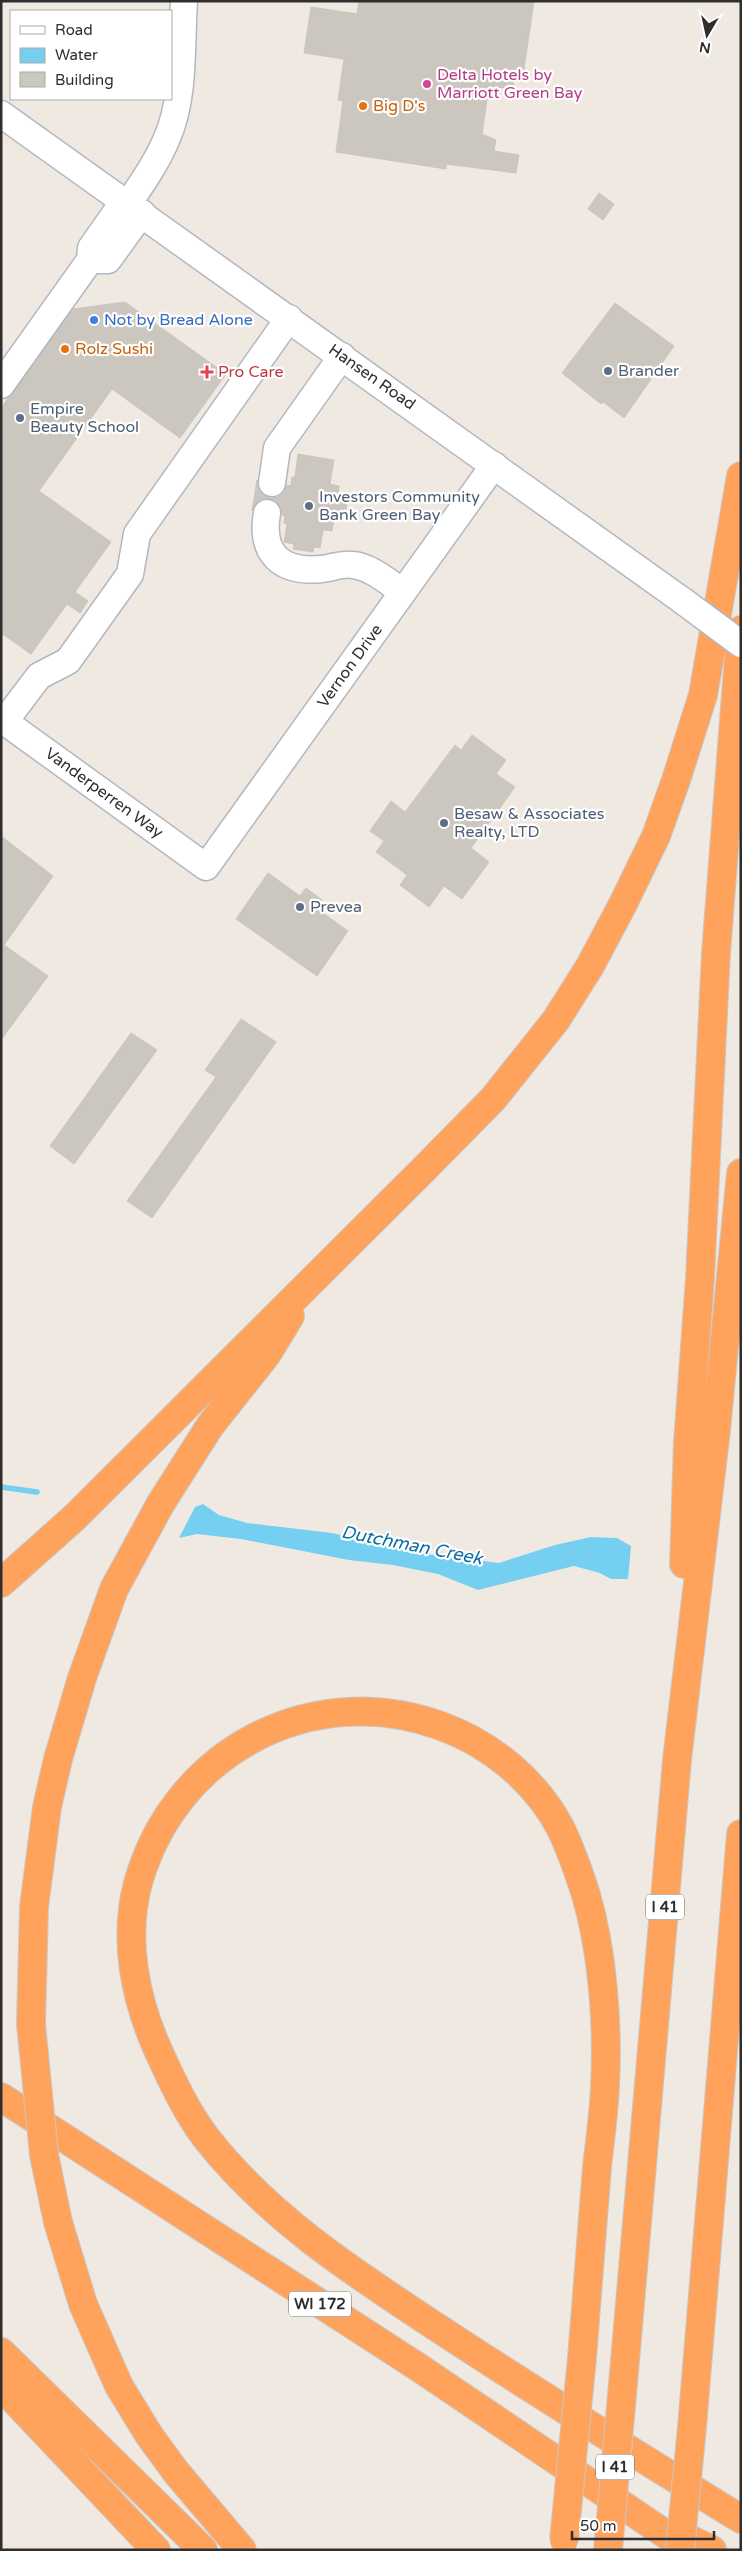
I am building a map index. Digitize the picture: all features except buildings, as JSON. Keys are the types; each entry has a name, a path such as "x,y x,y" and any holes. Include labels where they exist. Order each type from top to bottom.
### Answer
{"highway":[{"path":"1,1582 75,1517 493,1099 556,1020 590,966 656,836 703,694 741,476"},
{"path":"678,1760 688,1442 700,1278 716,953 741,630"},
{"name":"I 41","path":"608,2550 678,1760 716,1430 741,1173"},
{"path":"242,2550 176,2472 149,2435 119,2386 83,2304 58,2222 44,2155 31,2024 34,1907 47,1807 58,1759 82,1678 114,1589 161,1503 205,1434 267,1354 313,1278"},
{"path":"563,2545 582,2358 605,2086 604,2019 601,1982 587,1898 559,1825 527,1783 490,1749 460,1733 428,1721 397,1714 364,1711 329,1712 281,1724 248,1739 198,1779 178,1800 158,1830 137,1885 132,1921 133,1974 146,2023 174,2085 205,2136 252,2190 298,2231 335,2260 511,2376 741,2519"},
{"path":"680,2550 692,2427 741,1834"},
{"name":"WI 172","path":"1,2097 418,2367 637,2514 712,2550"},
{"path":"1,2352 203,2550"},
{"path":"1,2386 156,2550"},
{"path":"637,2514 689,2550"}],"street":[{"path":"1,385 90,260 91,248 131,206 155,164 168,136 173,119 178,90 184,1"},
{"name":"Hansen Road","path":"1,114 289,318 741,644"},
{"path":"3,720 39,676 68,661 130,574 137,534 289,318"},
{"path":"272,483 277,448 342,356"},
{"name":"Vernon Drive","path":"206,866 494,465"},
{"path":"267,513 264,530 266,543 271,554 280,561 308,569 322,569 352,564 367,568 403,592"},
{"name":"Vanderperren Way","path":"3,720 206,866"}],"water":[{"path":"203,1504 219,1515 247,1523 332,1533 417,1553 499,1563 555,1545 591,1537 617,1538 631,1546 628,1579 611,1579 600,1573 574,1566 478,1590 438,1574 393,1565 349,1560 241,1539 197,1534 179,1538 195,1507"}],"waterway":[{"name":"Dutchman Creek","path":"1,1487 37,1492"}],"place":[{"name":"Delta Hotels by Marriott Green Bay","path":"427,84"},
{"name":"Big D's","path":"363,106"},
{"name":"Not by Bread Alone","path":"94,320"},
{"name":"Rolz Sushi","path":"65,349"},
{"name":"Brander","path":"608,371"},
{"name":"Pro Care","path":"207,372"},
{"name":"Empire Beauty School","path":"20,418"},
{"name":"Investors Community Bank Green Bay","path":"309,506"},
{"name":"Besaw & Associates Realty, LTD","path":"444,823"},
{"name":"Prevea","path":"300,907"}]}
